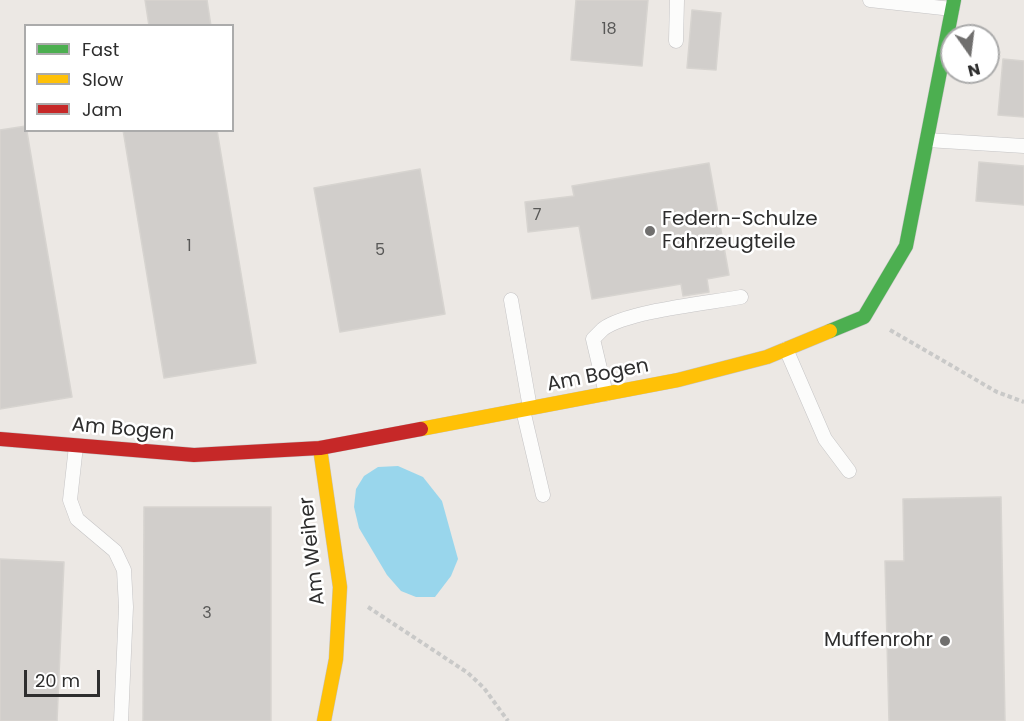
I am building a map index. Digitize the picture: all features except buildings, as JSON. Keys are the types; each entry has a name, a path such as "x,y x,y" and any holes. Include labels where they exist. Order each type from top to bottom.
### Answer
{"street":[{"path":"864,317 906,246 953,4"},
{"name":"Am Bogen","path":"0,440 194,455 320,448 678,380 767,357 864,317"},
{"name":"Am Weiher","path":"320,448 340,588 336,659 324,721"}],"lane":[{"path":"676,41 677,0"},
{"path":"870,0 953,4"},
{"path":"927,140 1024,146"},
{"path":"606,394 593,339 604,328 627,319 659,311 741,297"},
{"path":"511,300 527,409 543,495"},
{"path":"786,349 825,439 849,471"},
{"path":"76,446 70,500 77,519 115,551 124,570 126,607 121,721"}],"path":[{"path":"864,317 997,392 1024,402"},
{"path":"340,588 468,673 484,688 508,721"}],"water":[{"path":"398,466 423,477 442,501 458,559 451,576 435,597 416,597 401,591 387,575 359,528 354,507 356,489 364,476 378,467"}],"traffic: fast":[{"path":"830,331 864,317 906,246 954,0"}],"traffic: slow":[{"path":"421,429 678,380 767,357 830,331"},
{"path":"320,448 340,587 336,659 324,721"}],"traffic: jam":[{"path":"0,439 194,455 320,448 421,429"}],"place":[{"name":"Federn-Schulze Fahrzeugteile","path":"650,231"},
{"name":"Muffenrohr","path":"945,641"}]}
